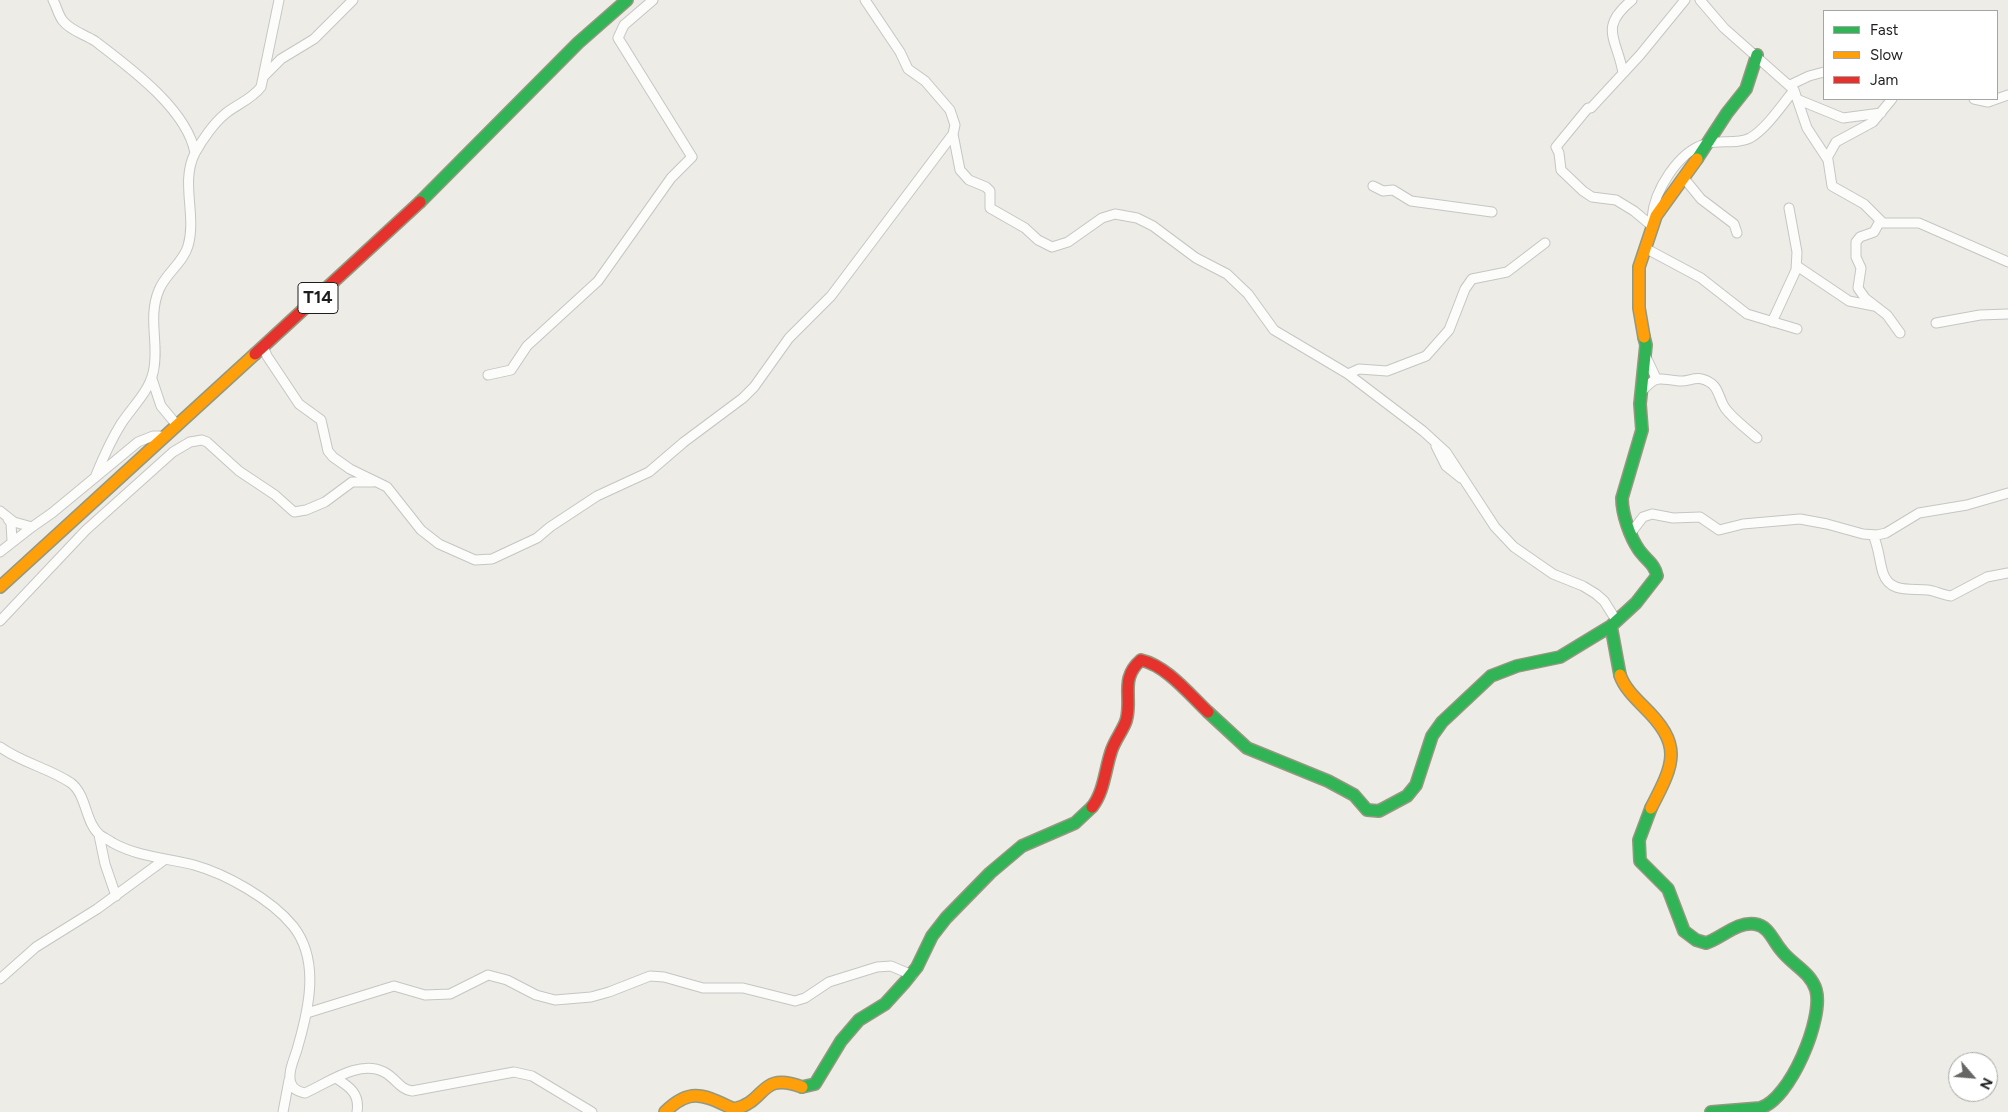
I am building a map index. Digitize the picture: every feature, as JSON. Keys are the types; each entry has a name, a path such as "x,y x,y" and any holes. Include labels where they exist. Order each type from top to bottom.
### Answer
{"main road":[{"name":"T14","path":"0,587 176,424 303,312 428,195 578,43 626,0"},
{"path":"665,1112 675,1102 695,1093 708,1095 734,1109 744,1107 776,1082 788,1082 804,1088 810,1087 819,1078 832,1054 852,1028 865,1016 884,1004 912,974 939,928 990,873 1022,846 1075,823 1094,805 1103,784 1111,751 1126,720 1128,678 1133,667 1141,660 1150,662 1173,679 1247,748 1328,781 1354,795 1366,810 1379,811 1407,796 1416,785 1432,736 1442,722 1491,676 1517,666 1560,658 1613,623 1636,603 1657,576 1656,570 1639,550 1630,534 1629,526 1623,515 1622,502 1642,430 1640,404 1646,357 1638,283 1639,267 1652,226 1683,178 1709,143 1727,113 1746,89 1757,55"},
{"path":"1613,623 1610,634 1618,660 1621,680 1638,703 1663,728 1669,738 1672,750 1669,769 1639,843 1638,856 1641,865 1666,886 1671,894 1681,927 1688,936 1706,943 1749,924 1762,926 1780,950 1811,980 1816,990 1816,1009 1800,1061 1786,1090 1769,1105 1759,1108 1711,1112"}],"street":[{"path":"53,0 59,15 66,24 96,42 148,83 166,102 192,138 195,153"},
{"path":"96,475 121,424 146,390 152,378 155,366 153,316 155,302 163,282 187,249 191,236 192,213 188,178 195,153 227,113 257,92 261,87 279,0"},
{"path":"262,78 280,59 314,39 354,0"},
{"path":"488,375 511,370 524,350 598,281 671,178 692,156 618,38 624,25 653,0"},
{"path":"865,0 900,52 908,69 925,81 950,110 955,125 953,134 956,159 964,177 986,187 990,191 990,208 1025,228 1047,246 1060,246 1102,218 1115,214 1137,218 1153,226 1196,258 1227,274 1238,282 1274,330 1284,338 1327,360 1348,374 1432,439 1452,459 1495,527 1508,542 1532,561 1596,594 1604,601 1613,623"},
{"path":"1624,73 1612,34 1612,23 1616,15 1632,0"},
{"path":"1652,226 1634,211 1616,200 1592,197 1583,191 1561,170 1559,153 1556,148 1588,108 1591,108 1624,73 1685,0"},
{"path":"1700,0 1724,28 1757,55 1792,88 1807,128 1827,158 1832,186 1864,204 1880,221 1891,225 1915,222 2008,262"},
{"path":"1652,226 1652,215 1662,185 1685,156 1695,148 1709,143 1738,142 1752,137 1792,88 1809,76 1823,72"},
{"path":"1798,100 1843,118 1881,113"},
{"path":"1827,158 1836,142 1870,124 1891,100"},
{"path":"1979,100 1988,102 1994,100"},
{"path":"263,346 267,356 299,404 321,420 328,450 333,457 350,469 376,481 392,492 431,539 458,554 475,560 485,560 538,538 584,504 642,476 736,404 754,387 789,338 822,307 953,134"},
{"path":"1683,178 1701,200 1734,224 1737,234"},
{"path":"1373,186 1383,191 1393,190 1410,201 1492,212"},
{"path":"1772,322 1797,266 1796,246 1789,208"},
{"path":"1880,221 1874,232 1859,238 1856,244 1856,257 1861,268 1858,288 1874,306 1887,315 1900,333"},
{"path":"1348,374 1360,369 1387,371 1426,356 1449,330 1465,289 1472,278 1507,272 1545,243"},
{"path":"1645,248 1701,278 1747,314 1797,329"},
{"path":"1797,266 1849,301 1874,306"},
{"path":"1936,323 1980,315 2008,314"},
{"path":"1646,357 1656,378"},
{"path":"1642,392 1656,378 1665,377 1679,381 1698,378 1709,381 1718,389 1726,410 1757,438"},
{"path":"152,378 161,406 176,424"},
{"path":"0,552 12,541 57,509 138,442 153,436 163,436"},
{"path":"0,621 107,510 173,452 190,442 202,440 207,442 239,471 275,495 294,512 306,510 331,499 352,482 376,481"},
{"path":"1630,534 1642,519 1652,514 1673,518 1700,517 1719,530 1743,524 1800,519 1873,535 1886,533 1919,513 1967,505 2008,493"},
{"path":"0,511 8,519 22,526 32,528"},
{"path":"8,519 12,529 12,541"},
{"path":"1873,535 1878,546 1885,577 1891,584 1904,590 1928,590 1950,596 1987,577 2008,573"},
{"path":"0,747 14,757 70,783 80,794 99,835 105,864 116,896"},
{"path":"99,835 134,852 209,870 271,904 293,926 301,938 310,969 310,989 307,1013 290,1076 283,1112"},
{"path":"0,980 36,946 116,896 164,860"},
{"path":"307,1013 394,986 425,995 450,994 488,975 506,980 536,995 555,1000 600,994 650,976 664,977 703,988 743,988 795,1001 805,998 829,982 877,967 891,966 912,974"},
{"path":"290,1076 293,1088 305,1093 336,1078 372,1068 387,1074 401,1088 412,1092 500,1074 524,1073 592,1112"},
{"path":"336,1078 354,1092 357,1098 357,1112"}],"traffic: fast":[{"path":"420,202 578,43 627,0"},
{"path":"1697,159 1727,113 1746,89 1757,55"},
{"path":"1620,675 1611,626 1636,603 1657,576 1652,565 1639,550 1633,539 1627,525 1622,504 1622,498 1642,430 1640,404 1646,345 1644,337"},
{"path":"1208,712 1247,748 1328,781 1354,795 1367,810 1379,811 1407,796 1416,785 1432,736 1442,722 1491,676 1517,666 1560,657 1611,626"},
{"path":"802,1087 815,1084 841,1041 859,1020 885,1004 905,982 917,967 932,936 946,918 990,873 1022,846 1075,823 1092,807"},
{"path":"1651,808 1639,840 1640,861 1668,889 1684,931 1696,940 1706,943 1736,927 1748,924 1760,925 1767,931 1785,955 1810,978 1816,990 1817,1003 1810,1038 1793,1075 1783,1090 1771,1102 1760,1108 1711,1112"}],"traffic: slow":[{"path":"1644,337 1639,308 1639,267 1656,216 1697,159"},
{"path":"0,587 255,354"},
{"path":"1620,675 1630,692 1665,732 1669,743 1671,754 1670,766 1651,808"},
{"path":"665,1112 674,1104 691,1096 706,1097 734,1109 745,1105 770,1085 788,1083 802,1087"}],"traffic: jam":[{"path":"255,354 420,202"},
{"path":"1092,807 1102,788 1112,748 1126,721 1130,674 1141,660 1151,663 1169,674 1208,712"}]}
